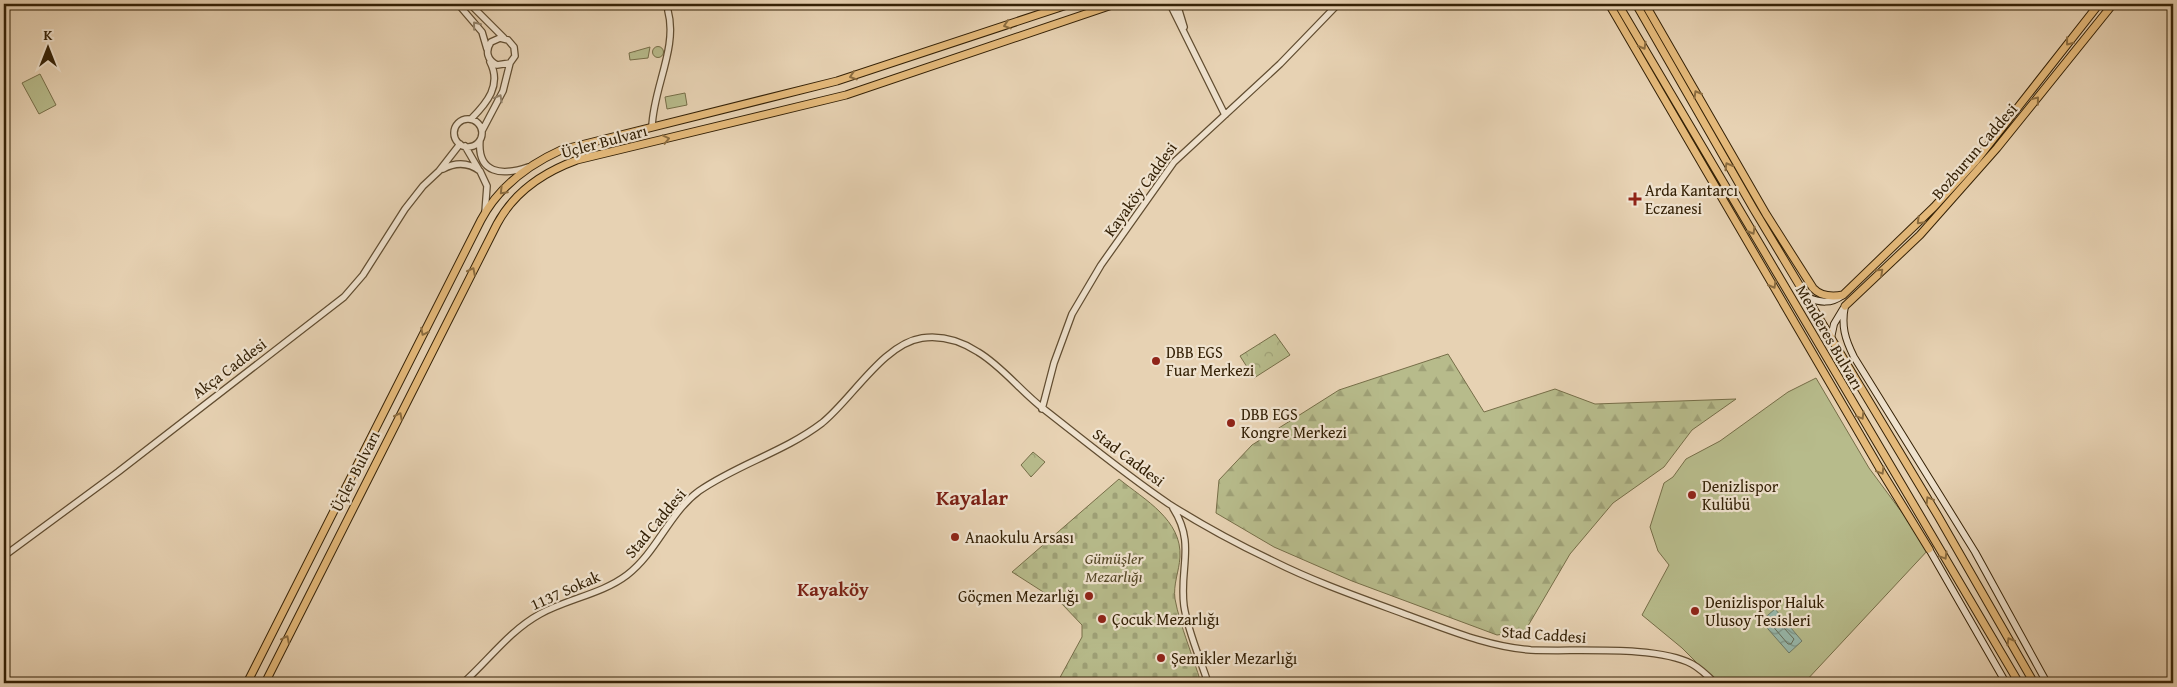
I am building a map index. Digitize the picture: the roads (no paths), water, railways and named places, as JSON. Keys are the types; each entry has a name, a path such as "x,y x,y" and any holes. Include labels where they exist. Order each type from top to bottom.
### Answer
{"main road":[{"name":"Üçler Bulvarı","path":"247,683 484,213 505,188 532,166 561,150 837,81 1070,4"},
{"name":"Üçler Bulvarı","path":"265,683 497,224 511,203 531,184 554,170 577,160 846,95 1115,4"},
{"path":"1609,4 2006,683"},
{"name":"Menderes Bulvarı","path":"1618,4 2019,683"},
{"name":"Menderes Bulvarı","path":"1636,4 1666,48 1705,126 1938,516 2034,683"},
{"name":"Bozburun Caddesi","path":"1843,295 1927,214 1975,162 2099,4"},
{"name":"Bozburun Caddesi","path":"1845,306 1920,235 1997,148 2113,4"},
{"path":"1646,5 1666,48 1813,288 1824,296 1843,295"},
{"path":"1673,97 1680,126"},
{"path":"1807,297 1820,302 1830,302 1843,295"},
{"path":"1831,338 1834,324 1845,306"},
{"path":"1845,306 1843,316 1844,335 1854,357 1975,552 2047,683"}],"street":[{"path":"458,4 482,32 489,60 496,74 493,89 487,101 471,119 463,120 454,129 454,137 462,145 486,180 488,189 484,213"},
{"path":"470,4 504,38 512,43 515,51 503,91 482,131 480,139 481,158 492,169 499,172 510,172 532,166"},
{"path":"1170,4 1225,115"},
{"path":"1176,4 1190,43"},
{"name":"Kayaköy Caddesi","path":"1042,409 1054,363 1072,314 1090,282 1174,162 1280,64 1338,4"},
{"path":"652,127 655,102 671,36 671,21 668,11"},
{"path":"487,51 491,42 504,38"},
{"path":"489,60 497,66 510,63"},
{"path":"1705,126 1710,117"},
{"path":"471,119 478,124 482,131"},
{"name":"Akça Caddesi","path":"4,556 118,472 344,297 363,275 405,209 423,186 462,145 474,145 480,139"},
{"name":"Akça Caddesi","path":"439,171 451,165 459,164 480,170"},
{"name":"Stad Caddesi","path":"612,584 624,578 647,556 691,498 717,480 778,450 825,420 879,365 910,340 944,337 964,344 994,363 1042,409 1172,506 1248,549 1289,569 1350,594 1460,634 1513,648 1632,653 1670,657 1686,661 1700,668 1715,683"},
{"path":"1172,506 1182,525 1186,545 1183,593 1185,611 1208,683"},
{"name":"1137 Sokak","path":"463,683 509,637 534,617 563,603 612,584"}],"water":[{"path":"1775,609 1802,641 1789,653 1761,621"}],"place":[{"name":"Arda Kantarcı Eczanesi","path":"1635,199"},
{"name":"DBB EGS Fuar Merkezi","path":"1156,361"},
{"name":"DBB EGS Kongre Merkezi","path":"1231,423"},
{"name":"Denizlispor Kulübü","path":"1692,495"},
{"name":"Anaokulu Arsası","path":"955,537"},
{"name":"Göçmen Mezarlığı","path":"1089,596"},
{"name":"Denizlispor Haluk Ulusoy Tesisleri","path":"1695,611"},
{"name":"Çocuk Mezarlığı","path":"1102,619"},
{"name":"Şemikler Mezarlığı","path":"1161,658"}],"district":[{"name":"Kayalar","path":"972,498"},
{"name":"Kayaköy","path":"833,589"}],"park label":[{"name":"Gümüşler Mezarlığı","path":"1114,567"}]}
